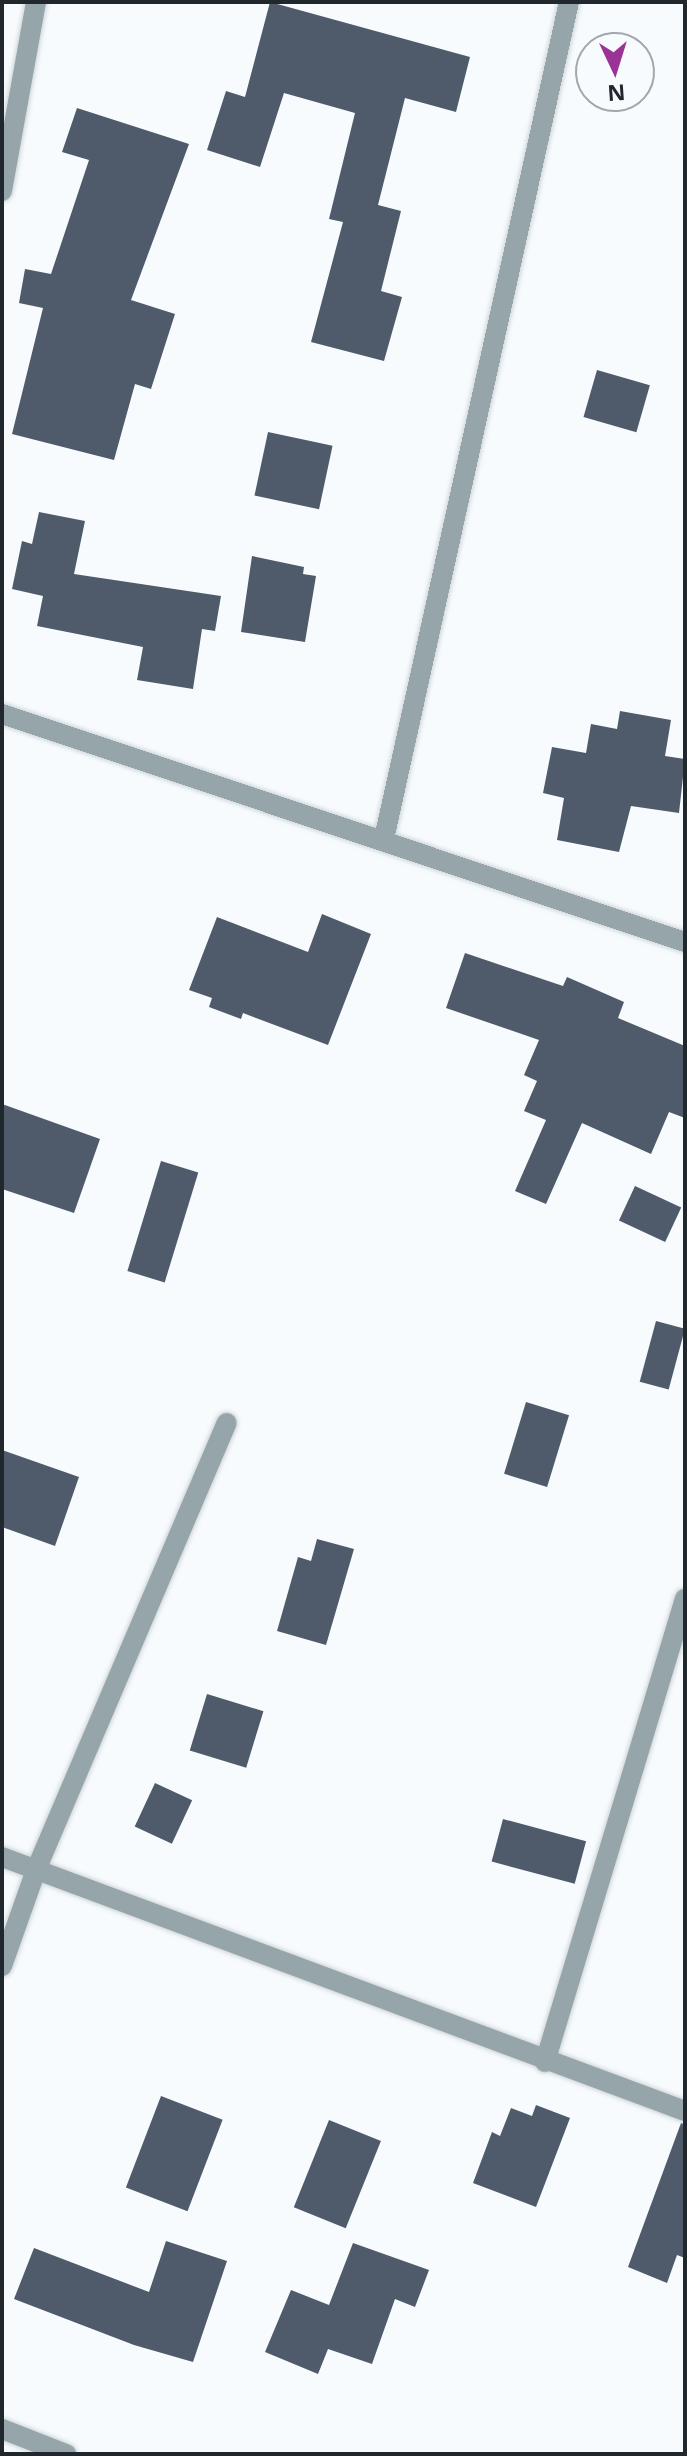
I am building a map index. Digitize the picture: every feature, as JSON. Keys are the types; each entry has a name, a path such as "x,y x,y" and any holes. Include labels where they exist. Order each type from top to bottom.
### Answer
{"street":[{"path":"2,191 36,2"},
{"path":"384,839 569,2"},
{"path":"2,714 685,942"},
{"path":"2,1966 36,1870 227,1423"},
{"path":"545,2062 685,1599"},
{"path":"2,1857 545,2062 685,2111"},
{"path":"2,2429 66,2454"}],"building":[{"path":"270,2 470,57 456,112 405,98 378,205 401,211 381,291 402,297 384,361 311,342 343,222 329,219 355,113 284,93 260,167 207,150 226,91 245,97"},
{"path":"77,108 189,144 131,300 175,314 151,389 135,384 114,460 12,434 43,308 19,303 25,269 51,274 89,160 62,152"},
{"path":"597,370 650,385 636,432 583,417"},
{"path":"268,432 333,446 319,509 254,496"},
{"path":"39,512 85,521 74,574 221,596 215,631 202,629 193,689 137,680 143,647 37,626 43,596 12,589 22,541 32,544"},
{"path":"252,556 304,567 303,574 316,576 305,642 241,632"},
{"path":"620,711 671,720 665,756 685,759 679,813 631,806 619,852 557,840 564,798 543,793 552,747 586,753 591,724 617,729"},
{"path":"322,914 371,934 328,1045 243,1013 241,1019 209,1007 212,998 189,990 217,917 308,952"},
{"path":"465,953 563,986 567,977 624,1002 618,1018 685,1046 685,1118 669,1112 651,1154 582,1123 546,1204 515,1191 546,1120 524,1111 537,1081 524,1075 539,1040 446,1008"},
{"path":"2,1104 100,1139 74,1213 2,1189"},
{"path":"161,1161 198,1172 165,1282 127,1271"},
{"path":"635,1186 681,1208 665,1242 619,1220"},
{"path":"656,1321 685,1329 669,1390 640,1382"},
{"path":"526,1402 569,1415 547,1487 504,1474"},
{"path":"2,1450 79,1477 55,1546 2,1527"},
{"path":"317,1539 354,1549 326,1645 277,1631 298,1557 311,1561"},
{"path":"207,1694 263,1711 246,1768 190,1750"},
{"path":"155,1783 192,1800 172,1844 135,1827"},
{"path":"503,1819 586,1841 575,1884 492,1862"},
{"path":"161,2096 223,2120 187,2211 126,2187"},
{"path":"536,2105 570,2118 536,2207 473,2183 492,2132 500,2136 511,2108 532,2116"},
{"path":"329,2120 381,2141 346,2228 294,2207"},
{"path":"681,2123 685,2124 685,2258 677,2255 667,2283 628,2267"},
{"path":"166,2241 227,2261 193,2362 134,2345 14,2299 34,2248 149,2292"},
{"path":"353,2243 429,2270 415,2307 395,2299 372,2364 328,2349 318,2374 265,2352 291,2290 329,2305"}]}
